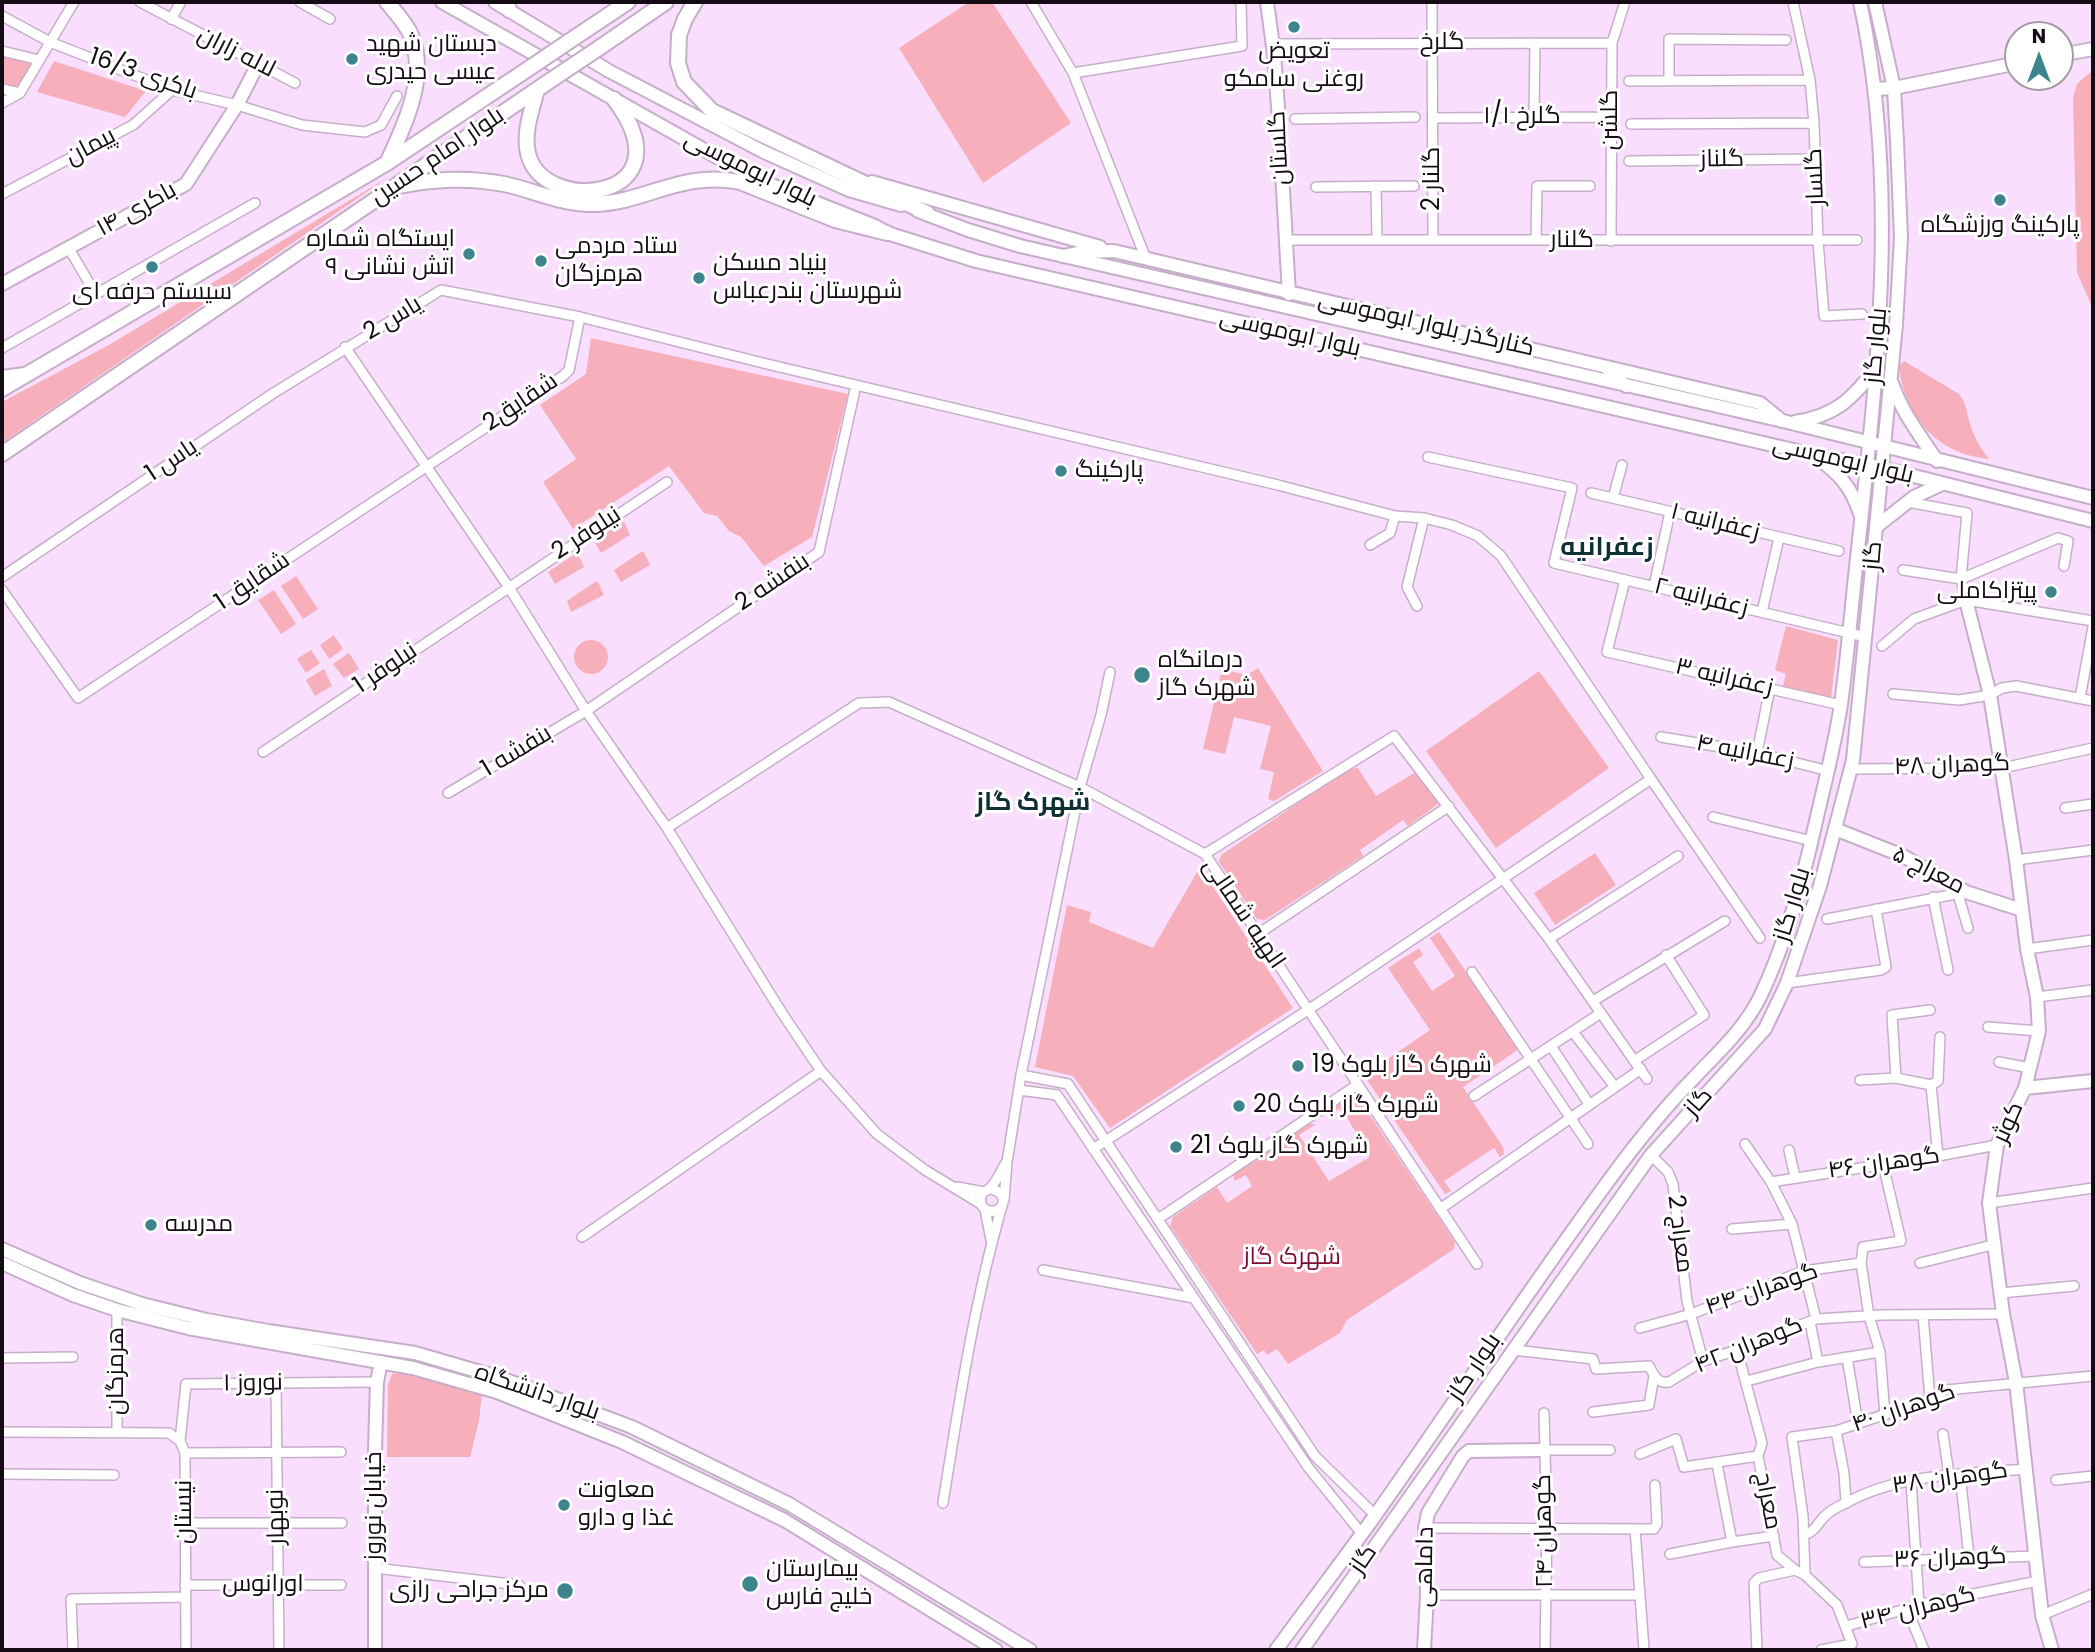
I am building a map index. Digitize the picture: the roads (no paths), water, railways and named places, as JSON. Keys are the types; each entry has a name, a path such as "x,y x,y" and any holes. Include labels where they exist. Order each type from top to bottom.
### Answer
{"main road":[{"path":"387,2 411,35 416,64 415,86 406,120 387,163"},
{"name":"بلوار ابوموسی","path":"442,2 722,160 774,186 887,233 976,261 1811,454 1882,468 2093,521"},
{"name":"بلوار ابوموسی","path":"495,2 508,6 609,71 764,152 849,190 927,213 968,230 1063,256 1786,422 2093,498"},
{"path":"600,21 608,2"},
{"name":"بلوار امام حسین","path":"2,389 387,163 628,2"},
{"name":"بلوار امام حسین","path":"2,454 666,2"},
{"path":"695,2 685,19 677,48 684,82 712,111 927,213"},
{"name":"گلستان","path":"1267,2 1273,44 1288,240 1289,294"},
{"name":"بلوار گاز","path":"1276,1650 1362,1534 1496,1337 1622,1162 1691,1080 1743,1027 1761,995 1784,938 1805,873 1841,705 1881,300 1884,219 1876,89 1860,2"},
{"name":"بلوار گاز","path":"1875,2 1894,88 1901,237 1882,468"},
{"path":"2074,52 2093,49"},
{"name":"باکری ۱۴","path":"2,284 186,184 237,105 258,64"},
{"path":"1876,89 1894,88 2004,66"},
{"path":"542,86 528,126 528,155 534,168 544,178 561,187 579,191 603,189 617,184 637,162 637,142 633,129 614,100"},
{"path":"842,173 1114,251"},
{"path":"393,187 435,179 474,179 591,204 623,200 688,180 726,179 740,181 835,220 887,233"},
{"name":"کنارگذر بلوار ابوموسی","path":"1063,256 1114,251 1760,403 1786,422"},
{"path":"1480,338 1506,358"},
{"path":"1607,368 1626,386"},
{"path":"1786,422 1812,419 1840,407 1874,371"},
{"path":"2,377 29,373"},
{"path":"1891,378 1898,402 1937,461"},
{"path":"1811,454 1834,469 1846,482 1853,493 1861,517"},
{"name":"گاز","path":"1302,1650 1651,1155 1765,1029 1787,983 1820,886 1850,769 1882,468"},
{"path":"1876,527 1914,496 1942,484"},
{"name":"کوثر","path":"1966,600 1990,695 2003,768 2027,949 2037,997 2039,1031 2025,1088 1997,1145 1989,1203 2003,1314 2016,1382 2042,1615 2053,1650"},
{"name":"معراج ۵","path":"1835,829 1903,856 1962,893 2022,910"},
{"path":"2025,1088 2093,1081"},
{"name":"بلوار دانشگاه","path":"2,1249 80,1283 142,1304 256,1329 415,1353 514,1383 632,1427 789,1504 1030,1650"},
{"name":"بلوار دانشگاه","path":"2,1263 73,1295 117,1310 188,1328 412,1368 498,1392 622,1441 785,1520 938,1617 996,1650"},
{"path":"1496,1337 1514,1350"},
{"name":"خیابان نوروز","path":"375,1650 374,1457 377,1382 381,1362"},
{"name":"داماهی","path":"1424,1650 1427,1595 1425,1528 1432,1505 1466,1453 1544,1450"},
{"path":"938,1617 950,1603"}],"street":[{"path":"2,103 20,93 74,2"},
{"name":"لاله زاران","path":"140,2 295,83"},
{"path":"171,19 180,2"},
{"path":"300,2 330,19"},
{"path":"1031,2 1073,73 1146,259"},
{"path":"1073,73 1242,46 1241,2"},
{"name":"گلنار 2","path":"1433,2 1433,240"},
{"name":"گلشن","path":"1611,241 1612,43 1625,2"},
{"name":"گلسار","path":"1793,2 1810,80 1824,316 1862,314"},
{"name":"باکری 16/3","path":"2,16 50,41 172,90 237,105 302,125 365,132 381,125 397,96"},
{"path":"1669,80 1669,39 1786,40"},
{"path":"1534,117 1535,43"},
{"name":"گلرخ","path":"1273,44 1612,43"},
{"path":"2,51 39,60"},
{"path":"1629,81 1810,80"},
{"path":"2,89 20,93"},
{"name":"پیمان","path":"2,194 133,125 172,90"},
{"path":"1295,119 1415,117"},
{"name":"گلرخ ۱/۱","path":"1433,118 1612,117"},
{"path":"1631,124 1814,123"},
{"name":"گلناز","path":"1629,161 1816,159"},
{"path":"1316,187 1414,186"},
{"path":"1536,240 1537,186 1590,187"},
{"path":"1376,187 1377,240"},
{"path":"2,348 255,203"},
{"name":"گلنار","path":"1288,240 1857,240"},
{"path":"68,247 95,293"},
{"name":"یاس 2","path":"345,347 441,290 580,317"},
{"path":"580,317 856,386 1278,485 1395,516 1424,518 1470,531 1501,556 1760,938"},
{"name":"شقایق2","path":"427,465 563,376 569,370 580,317"},
{"path":"345,347 508,586 586,711 667,828 775,1003 821,1071 877,1134 925,1170 991,1212 1003,1203"},
{"name":"یاس 1","path":"2,577 345,347"},
{"name":"بنفشه 2","path":"586,711 819,552 856,386"},
{"name":"زعفرانیه ۲","path":"1428,457 1572,488 1554,562 1866,637"},
{"name":"شقایق 1","path":"2,590 78,698 427,465"},
{"path":"1613,498 1622,466"},
{"name":"نیلوفر 2","path":"508,586 667,482"},
{"name":"زعفرانیه ۱","path":"1591,493 1839,551"},
{"path":"1913,503 1967,513 1961,579 1966,600"},
{"path":"1654,586 1670,512"},
{"path":"1370,545 1390,533 1395,516"},
{"path":"1417,606 1407,587 1424,518"},
{"path":"1762,612 1779,538"},
{"path":"1903,570 1961,579 2058,538 2068,541 2064,566"},
{"name":"زعفرانیه ۳","path":"1625,580 1607,652 1841,705"},
{"name":"نیلوفر 1","path":"263,752 508,586"},
{"path":"1882,646 1913,619 1966,600 2093,621"},
{"path":"2080,698 2093,627"},
{"path":"943,1503 960,1391 1003,1203 1021,1075 1080,787 1101,715 1110,672"},
{"path":"1894,694 1959,700 1990,695 2002,688 2015,686 2093,701"},
{"path":"1757,754 1770,688"},
{"name":"الهیه شمالی","path":"667,828 859,703 889,702 1080,787 1205,855 1478,1264"},
{"name":"بنفشه 1","path":"448,793 586,711"},
{"path":"1205,855 1394,736 1549,939 1647,1079"},
{"name":"زعفرانیه ۴","path":"1661,737 1757,754 1829,771"},
{"name":"گوهران ۴۸","path":"1850,769 2003,768 2093,748"},
{"path":"1093,1149 1308,1010 1651,779"},
{"path":"2065,808 2093,804"},
{"path":"1258,934 1449,806"},
{"path":"1713,817 1812,841"},
{"path":"2016,860 2093,850"},
{"path":"1549,939 1678,856"},
{"path":"1827,919 1962,893 1968,928"},
{"path":"1933,897 1948,970"},
{"path":"1787,983 1881,970 1886,967 1875,909"},
{"path":"1593,1001 1726,920"},
{"path":"2027,949 2093,940"},
{"path":"1634,1060 1704,1015 1666,955"},
{"path":"1472,972 1588,1144"},
{"path":"2037,997 2093,990"},
{"path":"1896,1078 1892,1015 1930,1010"},
{"path":"1475,1097 1601,1013"},
{"path":"1988,1027 2039,1031"},
{"path":"1573,1032 1615,1087"},
{"path":"1860,1080 1896,1078 1931,1085 1938,1081 1940,1037"},
{"path":"1550,1046 1589,1104"},
{"path":"1999,1062 2030,1068"},
{"path":"1440,1209 1641,1069"},
{"path":"582,1237 821,1071"},
{"path":"1021,1075 1068,1084 1315,1456 1375,1515"},
{"path":"1158,1219 1357,1085"},
{"path":"1931,1085 1938,1156"},
{"path":"1019,1090 1057,1095 1308,1466 1362,1534"},
{"path":"1745,1144 1771,1182 1792,1224 1804,1271 1818,1362"},
{"name":"گوهران ۴۶","path":"1771,1182 1997,1145"},
{"path":"1789,1150 1796,1177"},
{"name":"معراج 2","path":"1651,1155 1668,1172 1673,1184 1687,1301 1703,1361"},
{"path":"992,1242 981,1197 1007,1162"},
{"path":"1882,1164 1901,1241 1863,1247 1861,1263 1870,1316 1880,1352 1885,1415"},
{"path":"952,1186 1001,1193 1003,1203"},
{"path":"1989,1203 2093,1188"},
{"path":"1732,1229 1792,1224"},
{"path":"1920,1263 1996,1244"},
{"name":"گوهران ۴۴","path":"1640,1328 1691,1314 1804,1271 1861,1263"},
{"path":"1043,1270 1194,1298"},
{"path":"2001,1293 2074,1286"},
{"name":"هرمزگان","path":"117,1310 117,1432"},
{"name":"گوهران ۴۲","path":"1514,1350 1593,1359 1596,1369 1648,1366 1659,1382 1669,1381 1703,1361 1813,1321 1870,1316 2003,1314"},
{"path":"1923,1315 1930,1399"},
{"name":"معراج","path":"1737,1350 1762,1443 1758,1456 1777,1555 1805,1575 1838,1605 1847,1626"},
{"path":"1746,1381 1818,1362 1880,1352"},
{"path":"2,1358 73,1357"},
{"path":"1847,1357 1858,1424"},
{"path":"1593,1412 1649,1405 1654,1376"},
{"name":"گوهران ۴۰","path":"1804,1535 1792,1437 1836,1431 1930,1399 1946,1390 2093,1376"},
{"name":"نوروز ۱","path":"180,1441 186,1384 377,1382"},
{"name":"نوبهار","path":"276,1383 279,1650"},
{"path":"1267,1405 1277,1399"},
{"name":"گوهران ۲۴","path":"1544,1413 1547,1528 1545,1650"},
{"path":"1836,1431 1846,1502"},
{"path":"2,1432 169,1433 180,1441"},
{"path":"1943,1433 1954,1475 1969,1557"},
{"path":"1640,1454 1676,1439 1684,1467 1758,1456"},
{"name":"نیستان","path":"180,1441 185,1453 186,1650"},
{"path":"1544,1450 1610,1450"},
{"path":"185,1453 341,1452"},
{"path":"1717,1464 1732,1542"},
{"name":"گوهران ۳۸","path":"1804,1535 1816,1530 1824,1516 1846,1502 1884,1488 1954,1475 2027,1469"},
{"path":"2,1474 114,1475"},
{"path":"2056,1480 2093,1476"},
{"path":"1911,1482 1919,1605"},
{"path":"1425,1528 1651,1530 1655,1527 1655,1485"},
{"path":"185,1523 342,1522"},
{"path":"1635,1529 1644,1650"},
{"path":"1804,1535 1805,1575"},
{"path":"1670,1554 1774,1536"},
{"name":"گوهران ۳۶","path":"1864,1562 2036,1556"},
{"path":"374,1568 519,1585"},
{"path":"1757,1650 1754,1583 1759,1578 1795,1570"},
{"name":"گوهران ۳۴","path":"1821,1650 1853,1647 1847,1626 1919,1605 2038,1581"},
{"name":"اورانوس","path":"185,1584 341,1585"},
{"path":"2042,1615 2093,1594"},
{"path":"1427,1595 1640,1595"},
{"path":"73,1650 71,1600 186,1597"},
{"path":"1907,1609 1923,1650 1933,1647 1935,1650"}],"place":[{"name":"تعویض روغنی سامکو","path":"1294,27"},
{"name":"دبستان شهید عیسی حیدری","path":"352,59"},
{"name":"پارکینگ ورزشگاه","path":"2000,200"},
{"name":"ایستگاه شماره ۹ اتش نشانی","path":"469,254"},
{"name":"ستاد مردمی هرمزگان","path":"541,261"},
{"name":"سیستم حرفه ای","path":"152,267"},
{"name":"بنیاد مسکن شهرستان بندرعباس","path":"699,278"},
{"name":"پارکینگ","path":"1061,471"},
{"name":"پیتزاکاملی","path":"2051,592"},
{"name":"درمانگاه شهرک گاز","path":"1142,675"},
{"name":"شهرک گاز بلوک 19","path":"1298,1066"},
{"name":"شهرک گاز بلوک 20","path":"1239,1106"},
{"name":"شهرک گاز بلوک 21","path":"1176,1147"},
{"name":"مدرسه","path":"151,1225"},
{"name":"معاونت غذا و دارو","path":"564,1505"},
{"name":"بیمارستان خلیج فارس","path":"750,1584"},
{"name":"مرکز جراحی رازی","path":"565,1591"}],"district":[{"name":"زعفرانیه","path":"1607,548"},
{"name":"شهرک گاز","path":"1033,803"}]}
